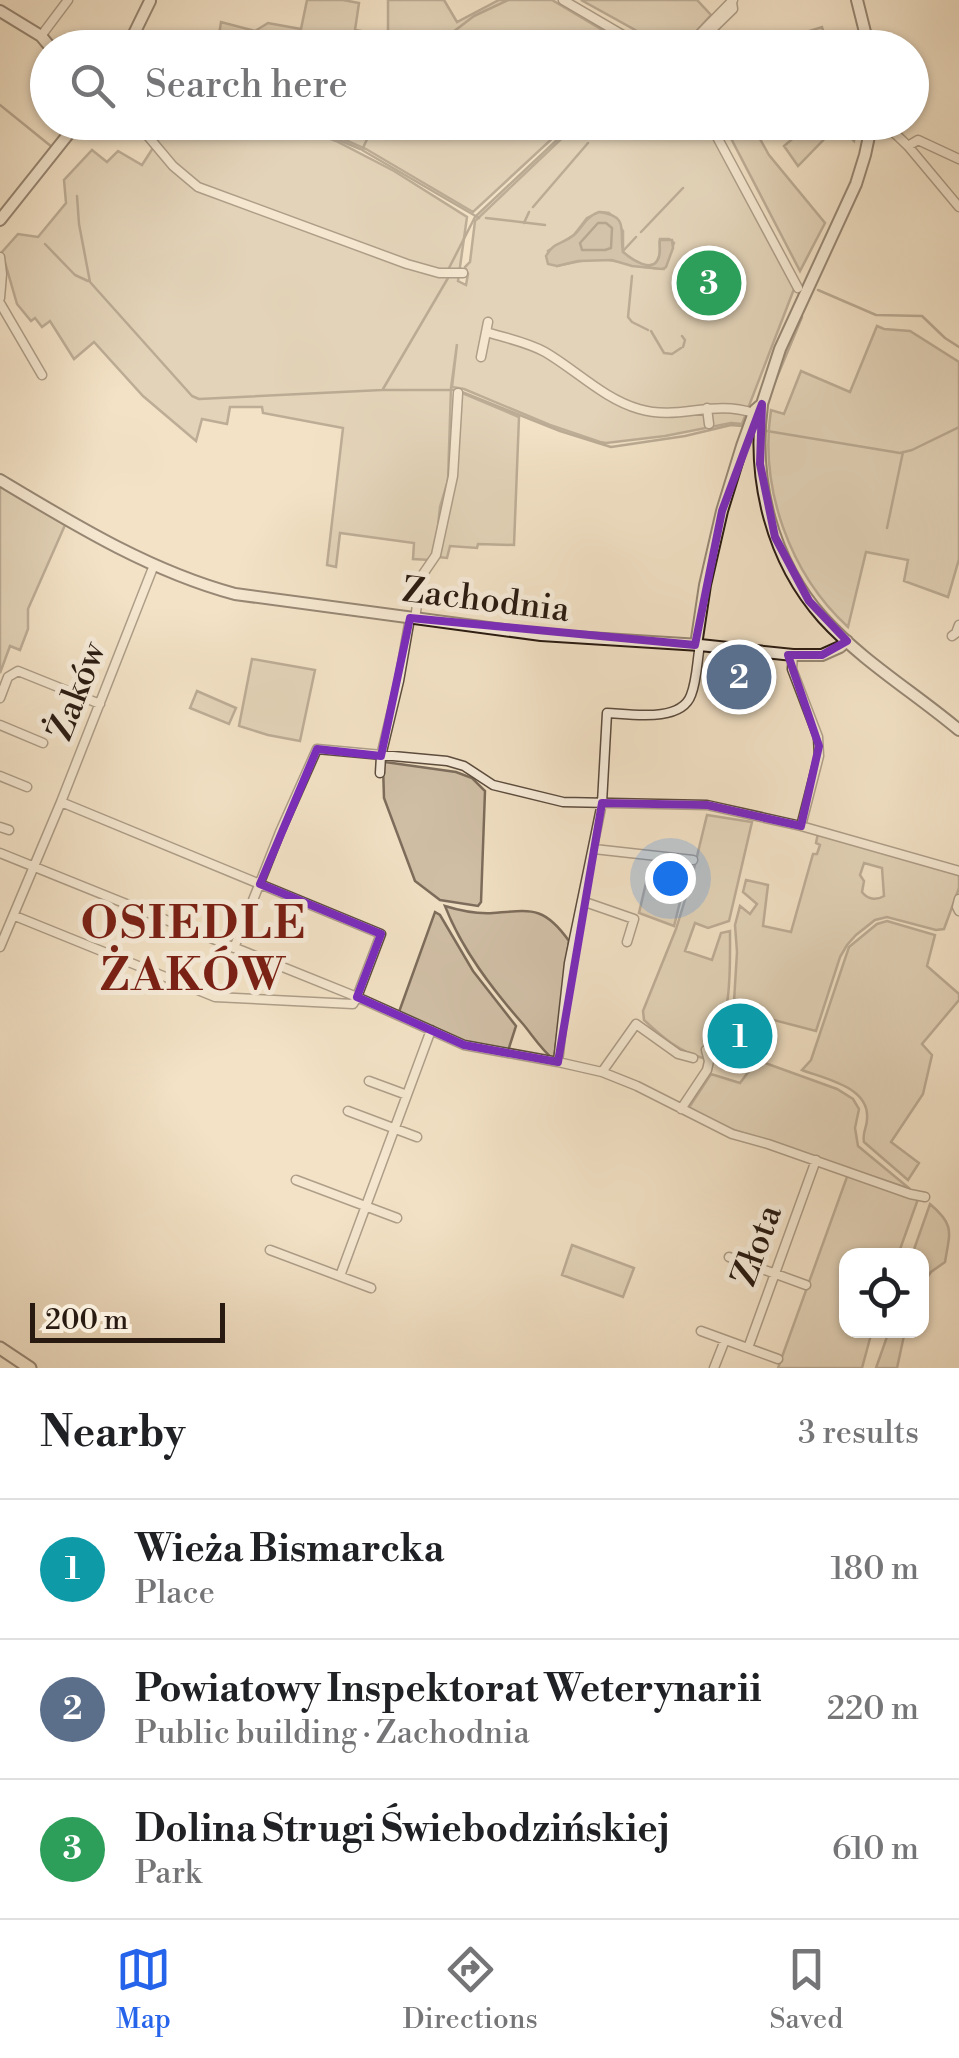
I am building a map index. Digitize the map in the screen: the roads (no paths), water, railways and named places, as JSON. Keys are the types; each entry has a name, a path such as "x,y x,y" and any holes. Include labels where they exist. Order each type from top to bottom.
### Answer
{"main road":[{"path":"0,1348 30,1368"}],"street":[{"path":"45,30 68,0"},
{"path":"137,30 153,0"},
{"path":"563,0 614,30"},
{"path":"857,0 864,30"},
{"path":"704,30 732,1"},
{"path":"0,12 30,30"},
{"path":"0,220 64,140"},
{"path":"150,140 198,187 434,272 462,273"},
{"path":"719,140 798,288"},
{"path":"558,1062 569,963 602,803 607,713 658,714 680,708 691,696 705,585 722,511 780,349 856,184 868,140"},
{"path":"902,140 959,207"},
{"path":"908,146 918,140 959,160"},
{"path":"0,257 0,301 42,375"},
{"path":"481,357 487,327 542,350 637,408 673,413 728,406 758,408"},
{"path":"380,773 420,584 436,554 453,476 458,393"},
{"path":"707,408 710,424"},
{"path":"758,408 765,500 775,537 809,601 846,640 959,730"},
{"name":"Zachodnia","path":"0,480 87,532 154,565 235,594 564,637 792,655 822,655 846,640"},
{"name":"Żaków","path":"0,947 154,565"},
{"path":"952,636 959,625"},
{"path":"792,655 792,669 819,746 800,826"},
{"path":"0,698 8,676 18,671 100,704"},
{"path":"0,725 43,743"},
{"path":"234,948 317,749 446,761 506,790 563,802 707,805 800,826 959,871"},
{"path":"472,772 479,760"},
{"path":"0,776 26,787"},
{"path":"15,916 215,996 353,1004 381,934 61,802"},
{"path":"594,849 693,860"},
{"path":"0,853 356,996 464,1045 602,1072 638,1085 739,1136 925,1197"},
{"path":"959,900 959,911"},
{"path":"582,901 634,918 626,942"},
{"path":"602,1072 636,1024 676,1055 693,1058"},
{"path":"340,1276 431,1030"},
{"path":"682,1109 708,1070 706,1050"},
{"path":"369,1081 407,1095"},
{"path":"348,1111 417,1137"},
{"name":"Złota","path":"748,1348 816,1160"},
{"path":"296,1180 397,1218"},
{"path":"270,1250 371,1288"},
{"path":"729,1257 806,1285"},
{"path":"702,1331 778,1359"},
{"path":"714,1368 724,1340"}],"water":[{"path":"599,212 619,221 623,252 642,264 656,262 660,240 672,240 666,267 632,266 612,260 548,264 546,256 552,248 574,235"}],"waterway":[{"path":"456,30 474,16 508,0"},
{"path":"0,105 30,129"},
{"path":"43,140 52,147"},
{"path":"339,140 360,149"},
{"path":"367,140 362,150 479,218"},
{"path":"448,270 475,217 557,140"},
{"path":"533,207 588,143"},
{"path":"641,232 683,188"},
{"path":"77,196 90,282 192,396 199,399 455,390"},
{"path":"524,223 529,212"},
{"path":"486,218 545,225"},
{"path":"623,251 636,237"},
{"path":"45,244 75,275 88,281"},
{"path":"632,276 628,317 648,330"},
{"path":"383,389 448,278"},
{"path":"818,290 876,315 922,316 959,347"},
{"path":"775,382 802,317"},
{"path":"651,331 664,353 672,354 681,348"},
{"path":"682,336 683,347"},
{"path":"462,392 611,447 742,426"},
{"path":"767,431 900,453 959,427"},
{"path":"887,528 903,452"}],"place":[{"name":"Dolina Strugi Świebodzińskiej","path":"709,283"},
{"name":"Powiatowy Inspektorat Weterynarii","path":"739,677"},
{"name":"Wieża Bismarcka","path":"740,1036"}],"district":[{"name":"OSIEDLE ŻAKÓW","path":"194,948"}]}
